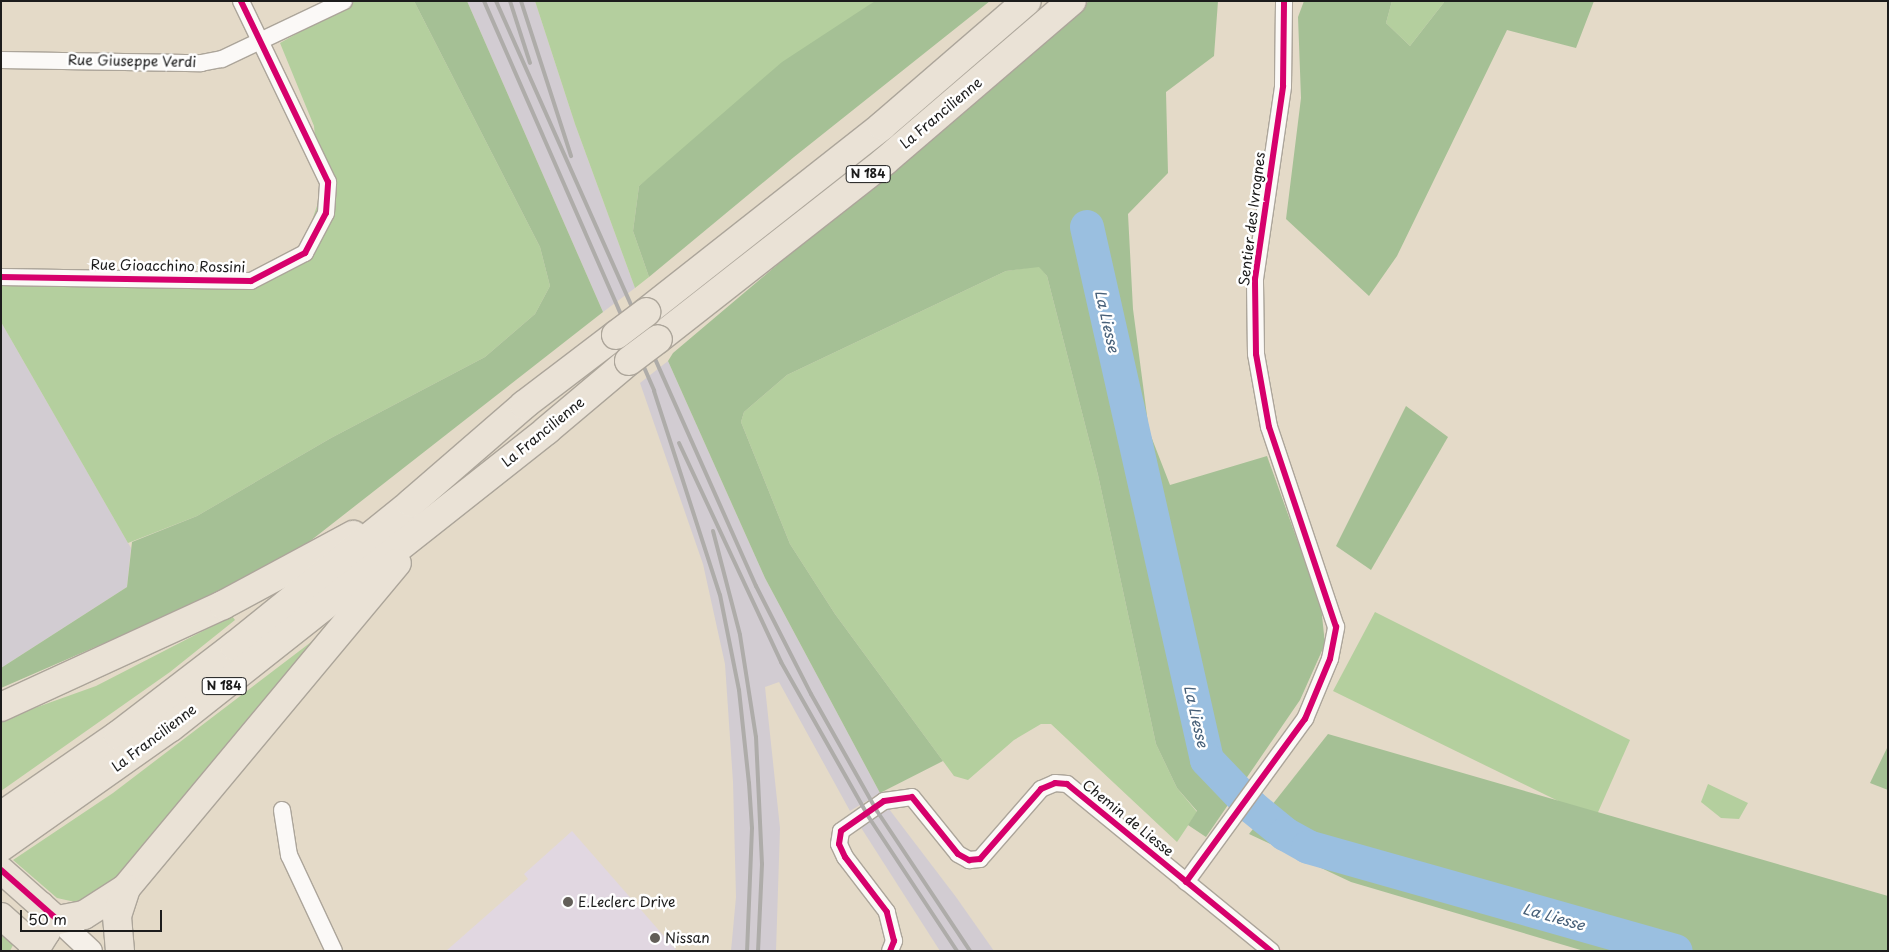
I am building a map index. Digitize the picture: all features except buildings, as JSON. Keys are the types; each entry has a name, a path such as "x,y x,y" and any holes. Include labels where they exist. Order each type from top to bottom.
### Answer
{"highway":[{"name":"La Francilienne","path":"1,816 176,691 411,503 524,405 646,312 882,126 1027,1"},
{"name":"La Francilienne","path":"1,847 170,728 438,514 547,430 629,361 885,161 1072,1"},
{"path":"1,707 223,605 411,503"},
{"path":"25,911 84,915 126,888 438,514"},
{"path":"120,951 117,916 126,888"}],"main road":[{"path":"1,870 25,911 46,936 37,950"},
{"path":"25,911 37,950"},
{"path":"25,911 91,951"}],"street":[{"name":"Rue Gioacchino Rossini","path":"1,276 251,281 304,253 326,213 328,182 241,1"},
{"name":"Rue Giuseppe Verdi","path":"1,60 201,63 222,59 344,1"},
{"name":"Sentier des Ivrognes","path":"1186,882 1305,719 1330,659 1336,627 1323,580 1269,427 1256,354 1255,279 1283,86 1284,1"},
{"name":"Chemin de Liesse","path":"890,951 894,941 887,912 845,857 838,838 850,822 894,797 912,797 920,803 947,844 969,860 980,859 988,853 1042,788 1055,783 1067,784 1271,951"},
{"path":"282,810 288,855 334,951"}],"shaded area":[{"path":"467,1 535,1 575,124 635,288 603,312"},
{"path":"1,322 131,548 127,587 1,668"},
{"path":"668,361 765,578 880,793 850,811 779,682 765,687 780,828 776,951 731,951 736,897 733,782 725,664 703,564 640,383"},
{"path":"889,809 956,897 994,951 940,951 860,826"},
{"name":"E.Leclerc Drive","path":"572,831 677,951 446,951 528,879 524,874"}],"green space":[{"path":"355,1 414,1 540,247 550,286 535,314 485,357 331,438 197,516 128,543 1,322 1,272 261,278 303,247 320,197 314,126 280,43"},
{"path":"414,1 467,1 603,312 300,549 185,608 1,688 1,668 127,587 132,542 197,516 331,438 485,357 535,314 550,286 540,247"},
{"path":"535,1 875,1 639,186 633,231 649,277 635,288 575,124"},
{"path":"875,1 990,1 794,157 649,277 633,231 639,186 782,62"},
{"path":"1089,1 1218,1 1214,56 1166,92 1168,173 1128,214 1133,309 1149,431 1170,485 1267,456 1321,606 1325,644 1300,700 1206,837 1188,825 1197,811 1177,788 1156,744 1098,475 1047,276 1039,267 1006,271 787,375 744,412 741,422 790,544 835,614 943,761 880,793 765,578 668,361 673,353"},
{"path":"1304,1 1392,1 1386,23 1410,46 1445,1 1594,1 1576,48 1507,30 1397,256 1369,296 1286,219 1301,98 1298,17"},
{"path":"1392,1 1445,1 1410,46 1386,23"},
{"path":"1039,266 1047,276 1098,475 1156,744 1177,788 1197,812 1177,842 1051,724 1041,724 1014,740 968,780 954,776 835,614 790,544 741,422 744,412 787,375 1006,271"},
{"path":"1406,406 1448,437 1371,570 1336,546"},
{"path":"1375,612 1630,740 1595,819 1333,691"},
{"path":"232,616 235,620 170,672 1,791 1,720 96,686"},
{"path":"323,633 117,879 90,898 75,902 57,898 13,860 113,793"},
{"path":"1328,734 1888,896 1888,951 1584,951 1351,882 1249,834"},
{"path":"1888,746 1888,790 1870,783"},
{"path":"1708,784 1748,803 1739,819 1721,818 1701,802"},
{"path":"1,933 13,945 10,951 1,951"}],"waterway":[{"name":"La Liesse","path":"1087,227 1207,760 1252,807 1285,834 1308,847 1676,951"}],"railway":[{"path":"484,1 654,391 720,595 739,690 749,783 752,828 747,951"},
{"path":"496,1 756,586 811,694 877,811 970,951"},
{"path":"510,1 530,63"},
{"path":"521,1 571,156"},
{"path":"679,443 781,662 868,816 957,951"},
{"path":"713,531 740,635 756,737 762,864 758,951"}],"cycle path":[{"path":"1,277 251,281 305,253 326,213 328,182 241,1"},
{"path":"1186,882 1305,719 1330,659 1336,627 1269,427 1256,354 1255,279 1283,86 1284,1"},
{"path":"890,951 894,941 887,912 845,857 839,844 841,831 884,801 912,797 958,854 969,860 980,859 1041,789 1055,783 1067,784 1271,951"},
{"path":"1,870 58,920"}],"place":[{"name":"E.Leclerc Drive","path":"568,902"},
{"name":"Nissan","path":"655,938"}]}
